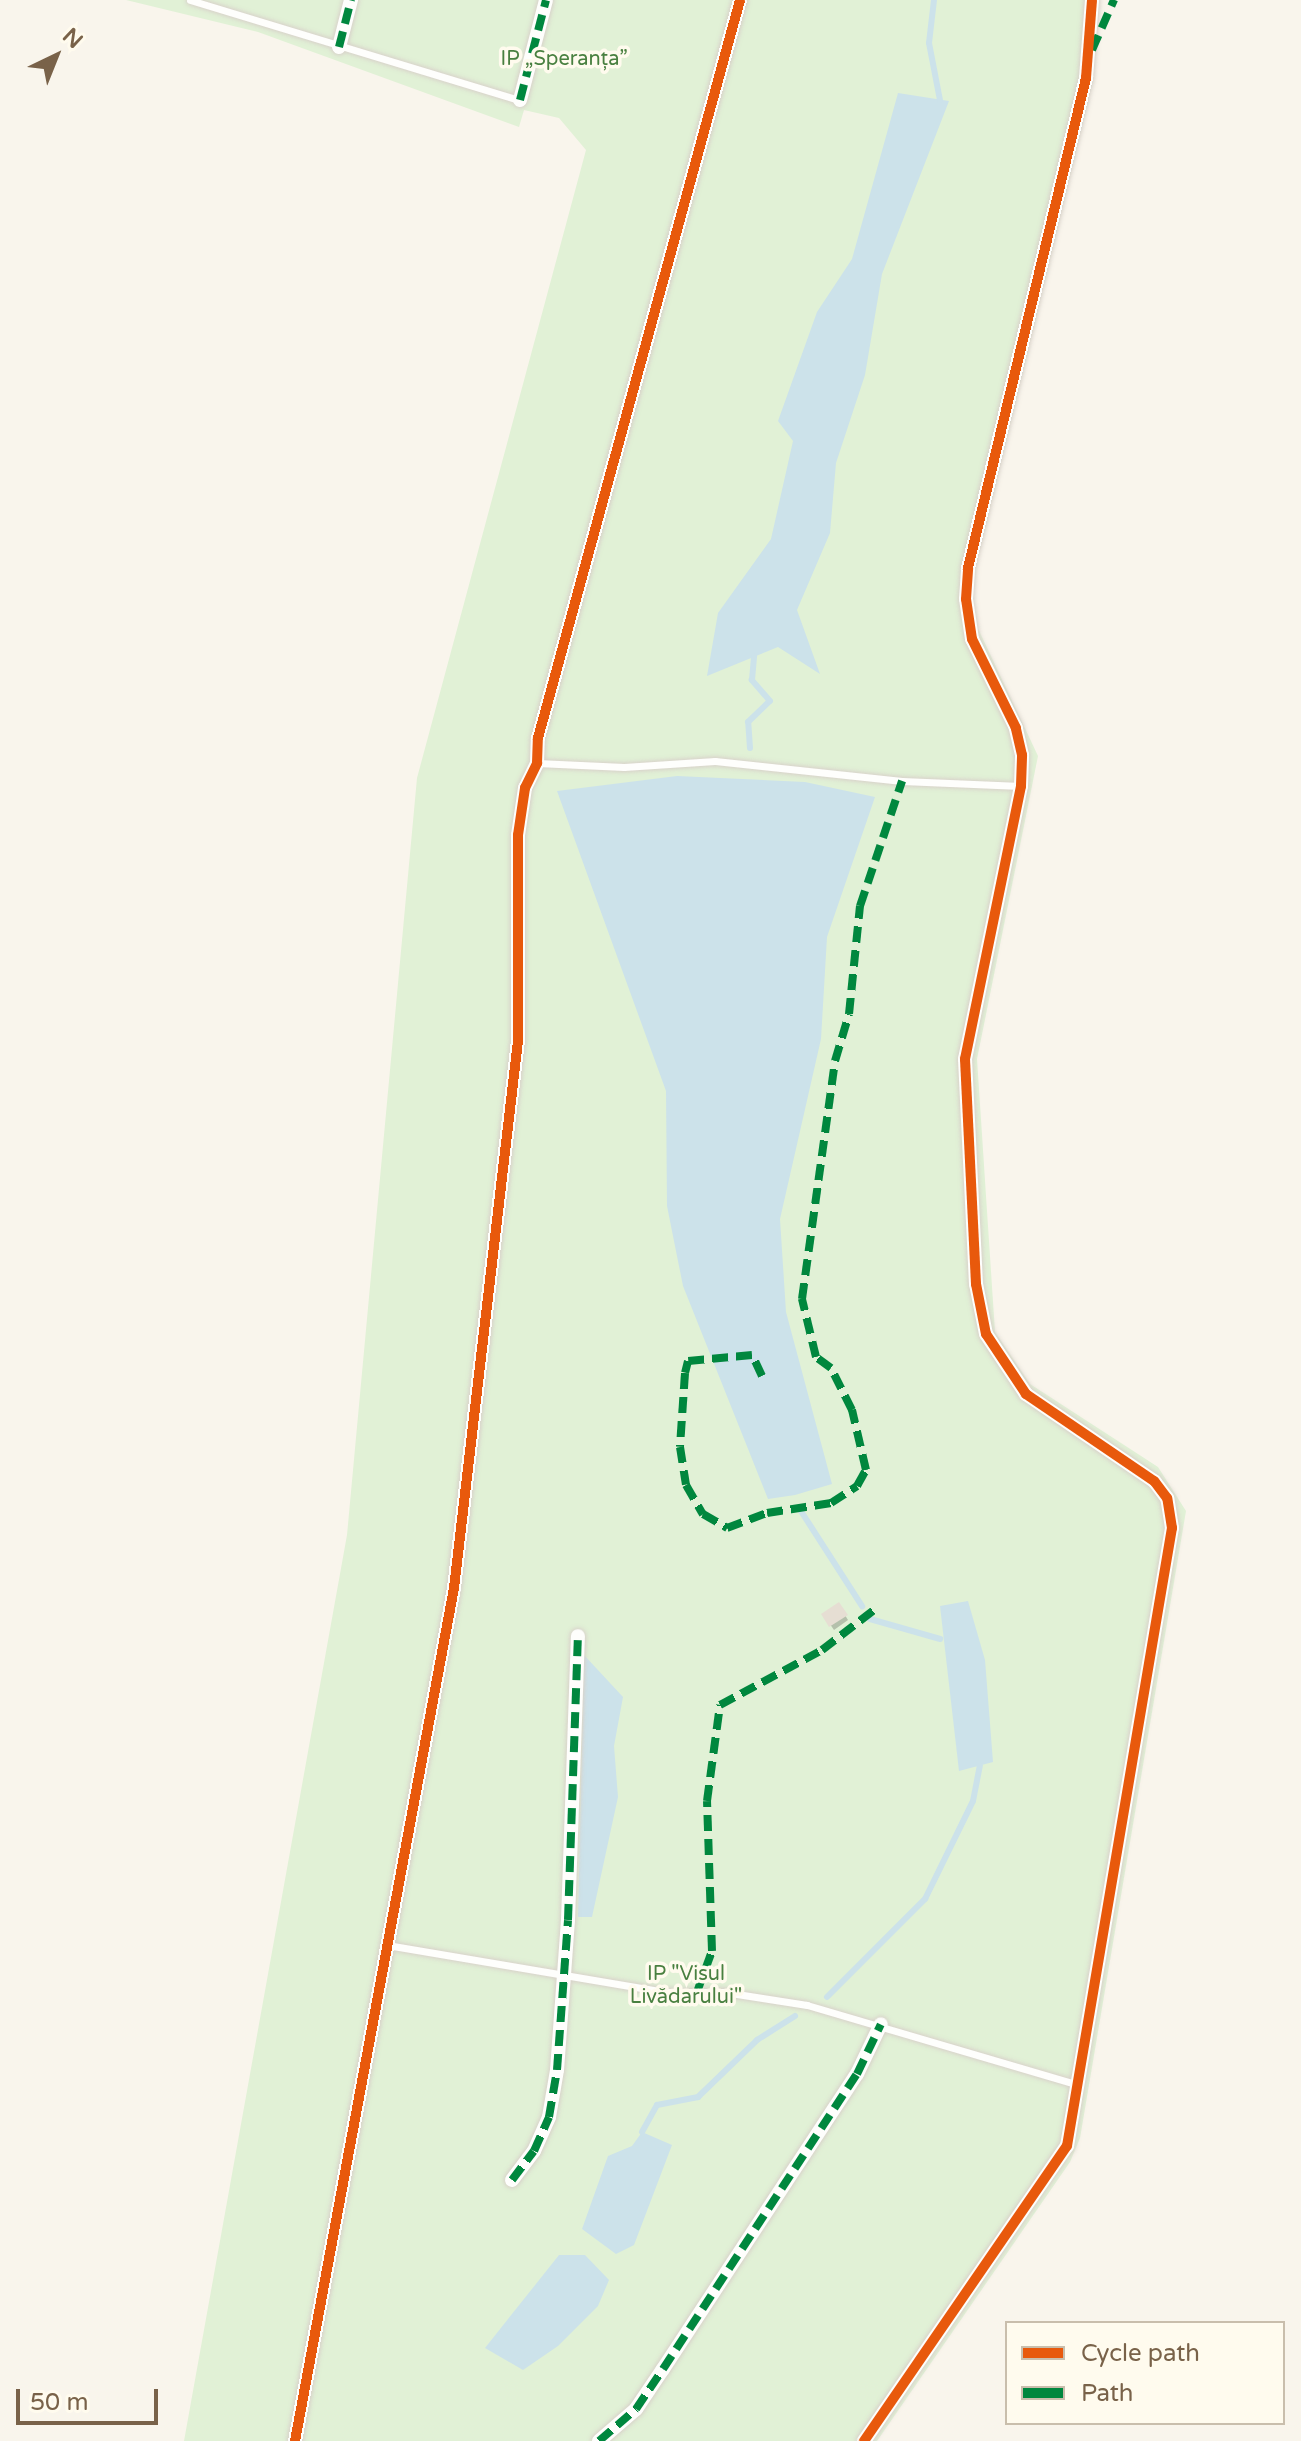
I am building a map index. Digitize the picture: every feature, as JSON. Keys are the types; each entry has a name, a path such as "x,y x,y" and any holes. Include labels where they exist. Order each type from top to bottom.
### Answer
{"street":[{"path":"339,47 351,0"},
{"path":"520,100 546,0"},
{"path":"295,2441 454,1588 518,1041 518,835 525,788 537,763 538,738 740,0"},
{"path":"864,2441 1053,2171 1067,2146 1080,2086 1172,1528 1167,1498 1154,1481 1026,1394 986,1334 976,1284 965,1059 1021,786 1022,755 1016,728 972,639 966,599 968,568 1086,78 1092,0"},
{"path":"512,2180 534,2151 549,2117 565,1977 578,1636"},
{"path":"599,2441 643,2399 857,2074 881,2024"}],"lane":[{"path":"190,0 520,100"},
{"path":"537,763 624,767 715,761 902,781 1021,786"},
{"path":"386,1945 665,1992 724,1992 881,2024 1080,2086"}],"green space":[{"name":"IP \"Visul Livădarului\"","path":"126,0 1099,0 1093,80 973,578 974,620 1038,756 977,1059 995,1332 1030,1384 1158,1467 1186,1511 1080,2138 1070,2162 877,2441 184,2441 347,1535 417,778 586,150 559,118 524,110 519,127 258,32"}],"water":[{"path":"898,93 949,101 882,274 865,375 836,463 830,533 797,610 820,674 778,647 707,676 718,613 771,539 793,441 778,421 817,312 852,259"},
{"path":"677,776 805,782 875,797 827,937 821,1039 780,1219 786,1312 832,1484 768,1499 683,1286 667,1206 666,1091 557,791"},
{"path":"968,1601 985,1660 993,1762 959,1771 940,1606"},
{"path":"584,1655 623,1697 614,1746 618,1797 592,1917 578,1917"},
{"path":"642,2132 672,2145 634,2245 616,2254 582,2229 608,2156 632,2146"},
{"path":"559,2255 585,2255 609,2280 598,2306 558,2346 523,2370 485,2348"}],"building":[{"path":"839,1602 848,1615 829,1627 821,1614"}],"waterway":[{"path":"934,0 929,43 940,100"},
{"path":"750,748 748,722 770,701 752,680 754,656"},
{"path":"799,1508 862,1606"},
{"path":"870,1619 940,1639"},
{"path":"827,1997 925,1899 973,1801 980,1766"},
{"path":"642,2132 657,2105 698,2097 757,2040 795,2016"}],"marked path":[{"path":"339,47 351,0"},
{"path":"520,100 546,0"},
{"path":"1092,50 1114,0"},
{"path":"762,1376 752,1355 688,1361 685,1373 680,1447 686,1485 703,1514 727,1528 767,1513 831,1503 857,1486 866,1470 852,1410 831,1368 816,1357 802,1299 835,1061 849,1014 860,906 902,781"},
{"path":"697,1992 712,1951 707,1801 720,1705 822,1650 874,1610"},
{"path":"512,2180 534,2151 549,2117 557,2070 568,1920 578,1636"},
{"path":"599,2441 636,2409 857,2074 881,2024"}],"cycle path":[{"path":"295,2441 454,1588 518,1041 518,835 525,788 537,763 538,738 740,0"},
{"path":"864,2441 1067,2146 1172,1528 1167,1498 1154,1481 1026,1394 986,1334 976,1284 965,1059 1021,786 1022,755 1016,728 972,639 966,599 968,568 1086,78 1092,0"}],"park label":[{"name":"IP „Speranța”","path":"564,59"}]}
